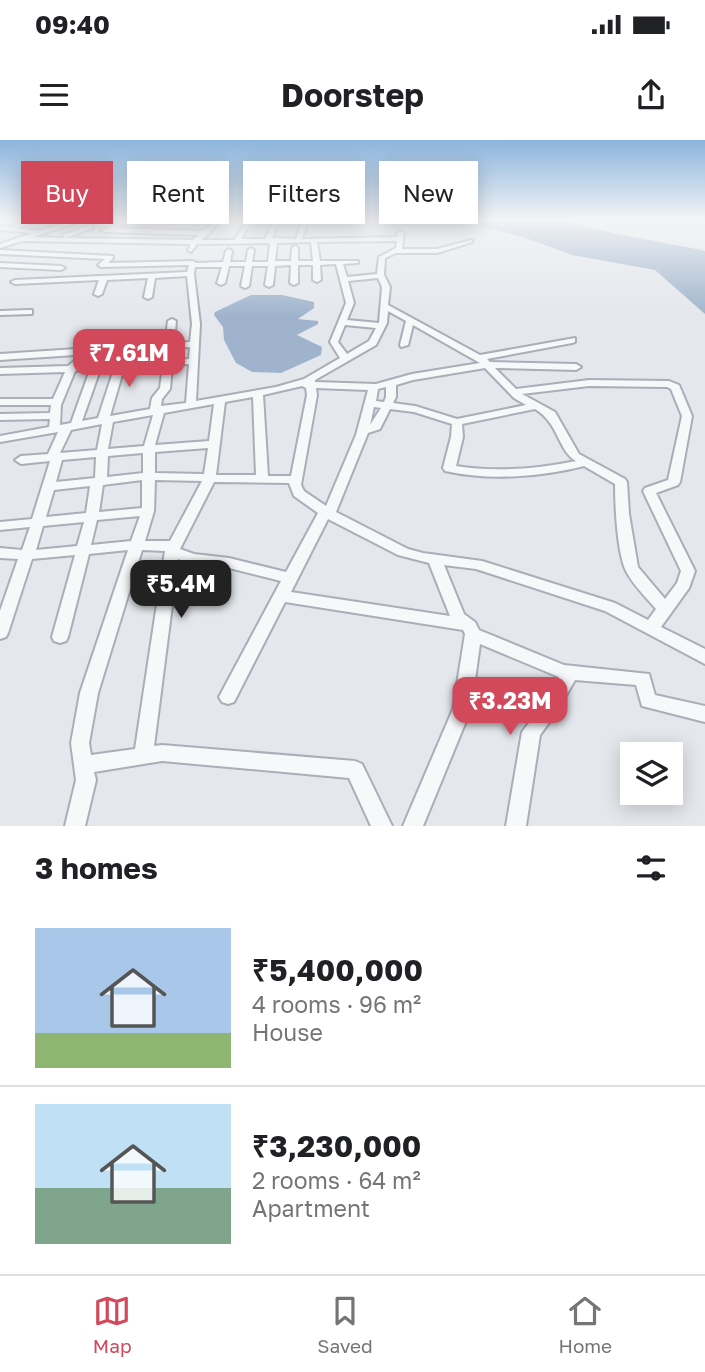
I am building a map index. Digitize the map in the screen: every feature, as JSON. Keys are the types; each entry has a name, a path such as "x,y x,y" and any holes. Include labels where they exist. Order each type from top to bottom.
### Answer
{"street":[{"path":"0,252 111,257 85,278"},
{"path":"194,268 205,252"},
{"path":"221,284 226,252"},
{"path":"245,286 251,252"},
{"path":"270,252 270,285"},
{"path":"294,283 295,252"},
{"path":"315,252 317,280"},
{"path":"311,382 344,357 371,345 381,326 386,287 380,276 382,257 388,252"},
{"path":"0,265 29,253"},
{"path":"44,280 79,256"},
{"path":"340,262 350,303 334,342 344,357"},
{"path":"15,282 152,276 226,265 356,262"},
{"path":"101,265 193,263 196,324 191,404"},
{"path":"0,265 61,268"},
{"path":"148,297 152,276"},
{"path":"344,279 380,276"},
{"path":"98,295 104,278"},
{"path":"384,306 483,361 514,392 551,414 575,456 623,484 622,514 631,567 665,609"},
{"path":"0,313 29,312"},
{"path":"75,826 85,789 81,737 89,693 148,511 149,448 158,410 157,398 165,389 172,321"},
{"path":"404,345 410,321"},
{"path":"341,322 381,326"},
{"path":"0,439 311,382 374,387 572,340"},
{"path":"0,357 195,344"},
{"path":"60,637 92,516 99,481 105,420 126,347"},
{"path":"0,633 38,522 65,429 103,349"},
{"path":"65,429 55,416 79,350"},
{"path":"0,370 71,369 194,361"},
{"path":"483,361 576,367"},
{"path":"311,382 312,396 295,487 298,493 327,513 402,552 477,564 610,607 705,657"},
{"path":"514,392 594,383 669,384 675,387 687,416 674,482 649,491 688,571 684,584 651,628"},
{"path":"363,431 374,429 391,396 391,384"},
{"path":"228,697 327,513 363,431 374,387"},
{"path":"258,393 262,478"},
{"path":"142,755 172,551 210,478 220,400"},
{"path":"0,402 58,402"},
{"path":"370,403 437,414 457,422 535,406"},
{"path":"0,417 55,416"},
{"path":"457,422 457,437 448,466 452,469 544,469 575,467 587,462"},
{"path":"21,460 214,444"},
{"path":"48,487 149,476 296,480"},
{"path":"0,526 148,511"},
{"path":"0,553 27,555 163,544 192,559 229,563 290,578"},
{"path":"413,826 462,709 469,629 458,617 435,559"},
{"path":"281,596 469,629 553,669 643,679 648,701 705,714"},
{"path":"516,826 531,732 550,708 570,673"},
{"path":"83,765 162,753 355,770 382,826"}],"water":[{"path":"564,252 705,252 705,314 655,270"},
{"path":"251,295 282,295 314,302 314,308 298,319 318,321 318,324 297,335 322,347 321,355 281,373 252,372 236,363 224,340 223,327 214,315 215,312"}]}
